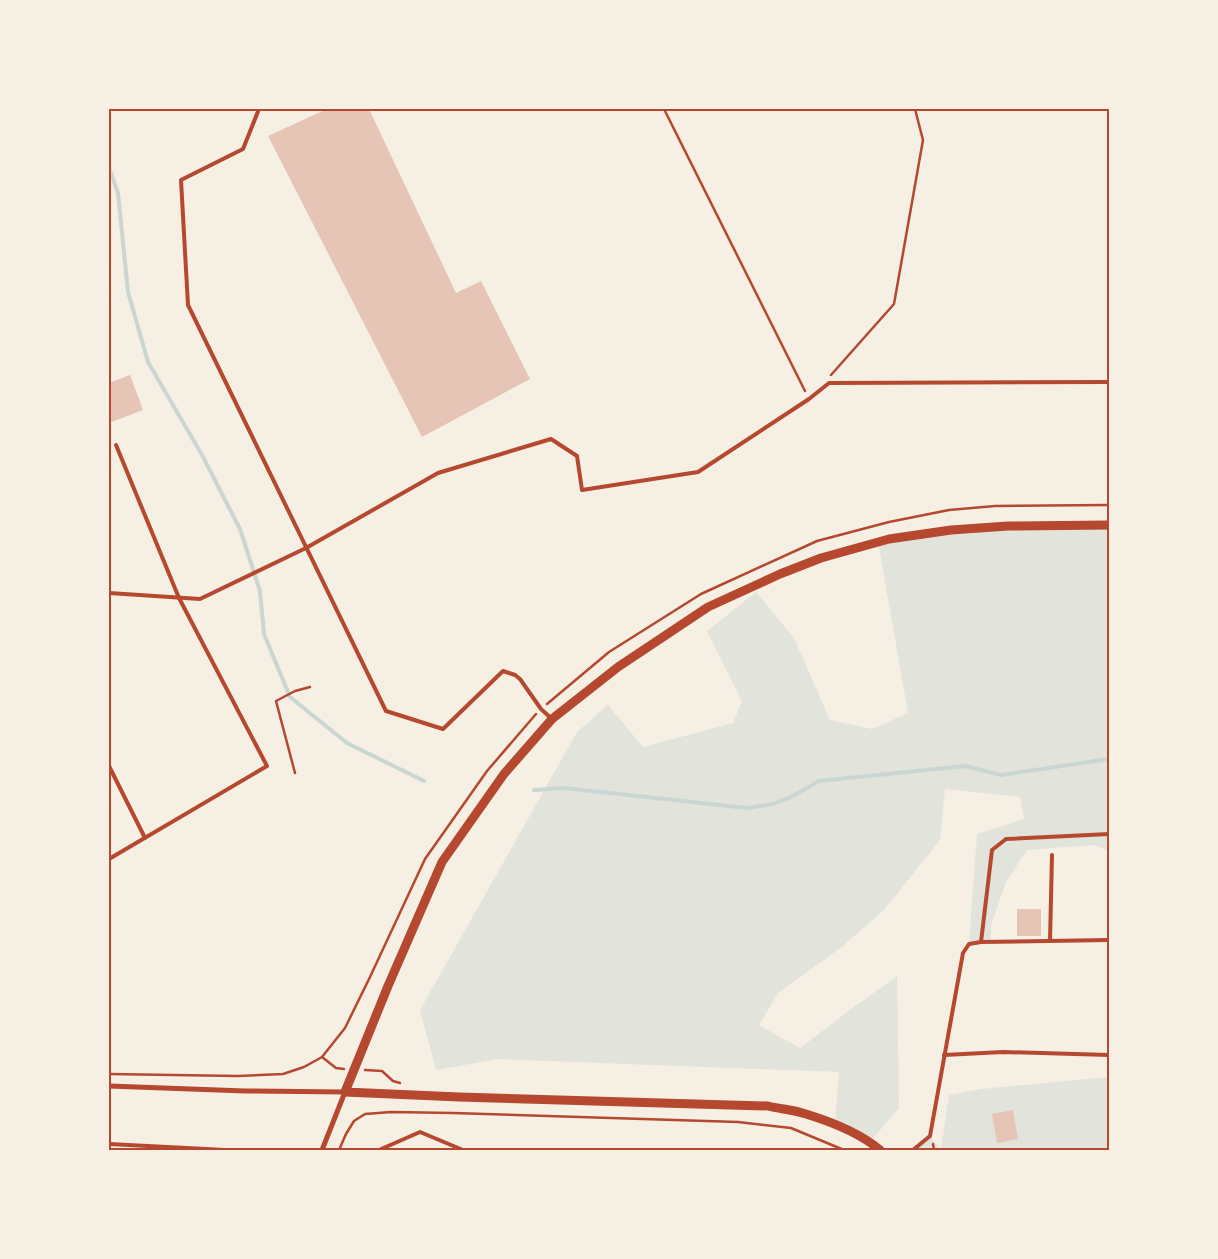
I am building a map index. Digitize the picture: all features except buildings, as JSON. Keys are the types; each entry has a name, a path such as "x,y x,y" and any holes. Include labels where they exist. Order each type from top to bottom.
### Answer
{"street":[{"path":"322,1150 392,977 442,862 504,774 552,720 618,667 708,607 780,574 821,558 889,539 951,530 1008,526 1109,525"},
{"path":"109,1086 768,1106 805,1113 835,1124 870,1142 880,1150"}],"lane":[{"path":"259,109 243,150 181,180 188,305 386,711 443,730 503,671 520,679 541,709 552,720"},
{"path":"109,593 200,599 306,548 438,473 552,440 577,456 582,490 698,472 809,399 829,383 1109,382"},
{"path":"109,859 267,766 179,598 116,445"},
{"path":"109,766 145,838"},
{"path":"981,942 992,850 1006,839 1109,834"},
{"path":"1050,941 1052,855"},
{"path":"913,1150 930,1136 963,953 969,944 981,942 1109,940"},
{"path":"944,1054 1003,1052 1109,1054"},
{"path":"379,1150 420,1132 463,1150"},
{"path":"109,1144 225,1150"}],"path":[{"path":"664,109 809,399"},
{"path":"829,377 894,304 924,140 915,109"},
{"path":"109,1074 238,1076 283,1074 304,1067 322,1056 344,1028 426,859 487,771 541,709 609,652 701,594 818,541 889,522 949,510 995,506 1109,506"},
{"path":"295,773 276,701 295,691 310,687"},
{"path":"339,1150 354,1121 364,1114 391,1112 738,1122 790,1128 844,1150"}],"shaded area":[{"path":"1109,525 1109,851 1095,845 1027,850 1006,882 991,925 991,942 969,944 977,834 1024,819 1020,797 945,789 940,840 884,910 843,946 778,993 759,1025 800,1048 897,976 899,1108 870,1142 835,1124 839,1072 498,1059 436,1070 420,1010 577,732 608,705 643,747 733,723 742,701 707,631 756,592 794,638 830,720 872,729 908,713 878,542 951,530"},
{"path":"1109,1077 1109,1150 941,1150 949,1095 981,1089"},
{"path":"930,1136 941,1150 913,1150"}],"waterway":[{"path":"109,168 118,193 128,292 148,362 202,455 240,529 260,591 264,634 290,697 347,743 424,781"},
{"path":"534,790 564,788 747,808 773,804 791,797 819,781 965,766 1001,775 1109,759"}]}
